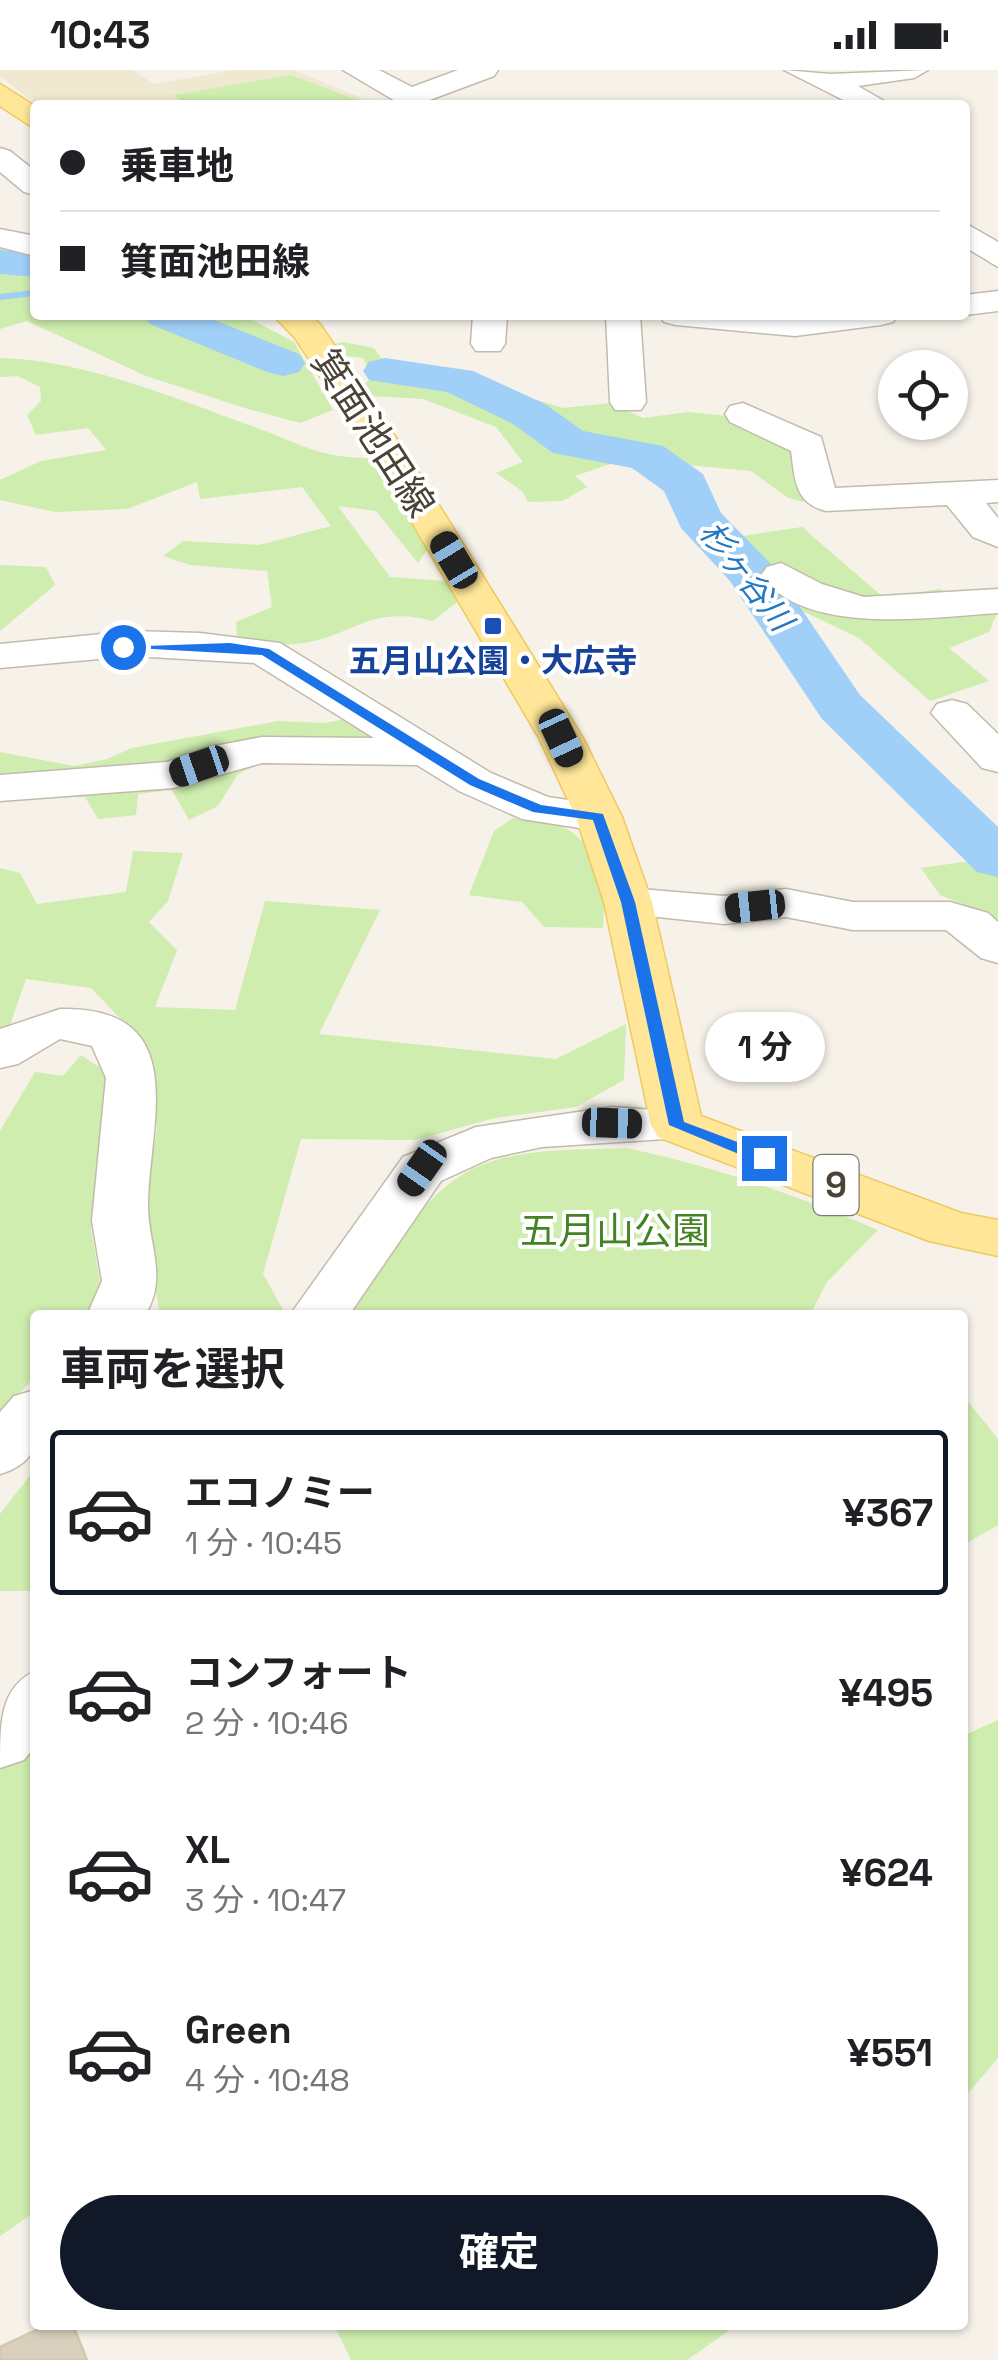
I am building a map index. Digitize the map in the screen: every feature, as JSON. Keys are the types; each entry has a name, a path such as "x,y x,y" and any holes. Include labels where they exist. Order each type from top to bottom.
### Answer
{"main road":[{"name":"箕面池田線","path":"296,320 308,331 394,462 561,738 599,817 628,902 676,1125"},
{"name":"9","path":"676,1125 949,1228 998,1238"}],"street":[{"path":"357,70 411,100"},
{"path":"415,100 484,70"},
{"path":"798,70 867,100"},
{"path":"830,82 914,70"},
{"path":"0,139 30,134"},
{"path":"0,157 30,182"},
{"path":"0,217 30,208"},
{"path":"0,217 30,221"},
{"path":"970,236 998,257"},
{"path":"0,238 30,245"},
{"path":"623,320 628,402"},
{"path":"772,320 794,326 834,320"},
{"path":"743,414 808,446 816,492 826,500 998,490"},
{"path":"956,493 988,529 998,534"},
{"path":"780,575 808,596 838,598 858,609 998,601"},
{"path":"0,656 52,648 230,646 265,652 475,782 538,809 599,817"},
{"path":"952,713 994,749"},
{"path":"0,788 173,774 225,756 262,750 427,752"},
{"path":"628,902 724,910 786,904 853,916 950,916 971,923 998,948"},
{"path":"0,1053 18,1037 60,1023 101,1029 121,1042 134,1076 120,1221 134,1276 128,1302 121,1310"},
{"path":"323,1310 422,1168 476,1144 542,1131 612,1123 676,1125"},
{"path":"0,1452 30,1416"},
{"path":"0,1741 30,1703"}],"shaded area":[{"path":"0,70 133,70 154,84 234,70 294,70 364,99 400,100 31,100 0,76"}],"green space":[{"path":"291,75 358,100 180,100 174,95"},
{"path":"0,244 30,251 30,320 252,320 294,342 333,410 300,423 146,376 27,321 0,329"},
{"path":"343,342 374,348 383,360 432,367 520,404 537,400 563,408 611,403 643,418 688,412 728,416 798,448 804,502 788,498 751,471 625,459 575,476 587,487 562,501 528,502 522,491 496,473 523,462 496,427 423,399 371,396 363,386 372,377 363,358 338,355 330,345"},
{"path":"0,358 33,360 99,374 165,394 314,450 371,458 427,550 418,563 376,511 338,506 390,577 446,581 461,599 433,621 391,617 294,644 237,641 236,622 272,607 267,571 190,565 163,556 183,541 259,545 331,526 302,487 200,499 197,482 127,509 55,512 0,500 0,480 41,461 106,450 88,428 36,435 27,415 41,401 40,387 18,376 0,377"},
{"path":"802,527 884,598 939,589 996,615 989,632 949,648 989,681 930,701 859,638 794,607 736,537"},
{"path":"0,565 46,567 55,585 0,631"},
{"path":"352,718 396,741 270,759 238,774 218,806 189,820 172,790 138,794 136,815 98,819 85,797 0,798 0,752 74,766 107,759 132,748 278,721 324,723"},
{"path":"513,818 560,826 584,844 598,870 603,928 544,927 522,902 469,895 494,831"},
{"path":"133,851 183,853 168,901 149,922 177,950 155,1007 235,1010 265,901 380,910 319,1034 556,1059 626,1024 624,1080 576,1107 495,1118 415,1140 301,1139 263,1274 283,1310 158,1310 142,1217 157,1129 138,1037 91,988 26,979 10,1025 0,1033 0,868 20,873 37,904 126,892"},
{"path":"998,857 998,927 980,911 940,895 921,868"},
{"path":"81,1055 112,1076 111,1143 91,1229 103,1301 95,1310 30,1310 30,1382 0,1415 0,1131 35,1072 63,1076"},
{"name":"五月山公園","path":"627,1148 691,1164 754,1183 878,1230 827,1282 813,1310 354,1310 416,1217 448,1184 504,1158"},
{"path":"968,1402 998,1439 998,1525 968,1542"},
{"path":"30,1475 30,1591 0,1591 0,1514"},
{"path":"998,1720 998,2058 968,2093 968,1734"},
{"path":"30,1749 30,2215 0,2236 0,1770"},
{"path":"336,2330 730,2330 687,2360 351,2360"}],"building":[{"path":"36,2330 75,2330 87,2360 0,2360 0,2347"}],"waterway":[{"name":"杉ヶ谷川","path":"0,262 30,265"},
{"path":"0,297 30,294"},
{"name":"杉ヶ谷川","path":"177,320 283,363"},
{"name":"杉ヶ谷川","path":"385,371 457,380 529,414 569,443 646,456 686,484 698,518 752,574 771,609 841,707 998,859"}],"place":[{"name":"五月山公園・大広寺","path":"493,626"}],"route":[{"path":"123,647 230,646 265,652 475,782 538,809 599,817 628,902 676,1125 764,1158"}]}
